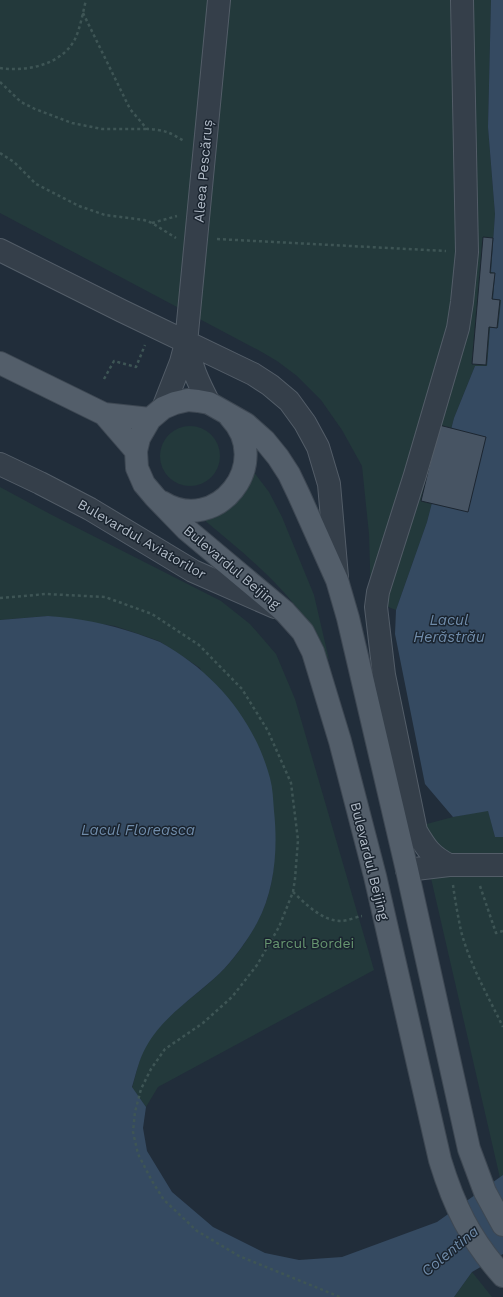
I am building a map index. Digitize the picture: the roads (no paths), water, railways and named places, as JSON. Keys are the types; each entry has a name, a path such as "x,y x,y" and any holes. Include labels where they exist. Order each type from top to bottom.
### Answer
{"main road":[{"path":"0,363 104,414 136,451"},
{"path":"104,414 157,413 175,403 188,400 217,408 246,424 265,441 289,474 337,580 408,870 469,1149 485,1192 503,1225"},
{"name":"Bulevardul Beijing","path":"155,497 174,508 195,511 216,505 233,491 244,472 246,450 244,439 239,429 217,408"},
{"name":"Bulevardul Beijing","path":"157,413 139,438 136,451 137,468 144,484 186,529 285,612 303,632 313,652 340,741 376,876 440,1160 454,1200 465,1223 484,1253 503,1276"}],"street":[{"name":"Aleea Pescăruș","path":"186,343 219,0"},
{"path":"449,865 437,859 429,851 416,831 385,685 376,607 378,592 415,476 458,328 465,280 467,252 462,0"},
{"path":"0,250 186,343 253,374 270,385 289,401 318,447 329,484 337,580"},
{"path":"186,343 197,381 217,408"},
{"path":"157,413 181,362 186,343"},
{"name":"Bulevardul Aviatorilor","path":"0,464 90,509 193,571 285,612"},
{"path":"408,870 449,865 503,865"}],"water":[{"name":"Lacul Herăstrău","path":"491,0 503,0 503,837 495,837 488,811 453,817 425,784 395,634 396,610 427,522 454,418 475,366 487,366 490,328 498,328 501,300 493,299 495,273 491,272 495,214 488,127"},
{"name":"Lacul Floreasca","path":"48,616 83,620 127,630 160,642 180,654 214,683 229,699 242,717 254,736 263,756 271,782 276,839 274,868 268,897 257,923 250,936 230,963 170,1016 161,1026 146,1047 140,1062 132,1087 146,1107 143,1128 147,1151 172,1192 213,1227 265,1253 299,1260 342,1257 437,1222 503,1175 503,1254 472,1272 454,1297 0,1297 0,620"}],"park label":[{"name":"Parcul Bordei","path":"309,943"}],"water label":[{"name":"Colentina","path":"450,1251"}]}
